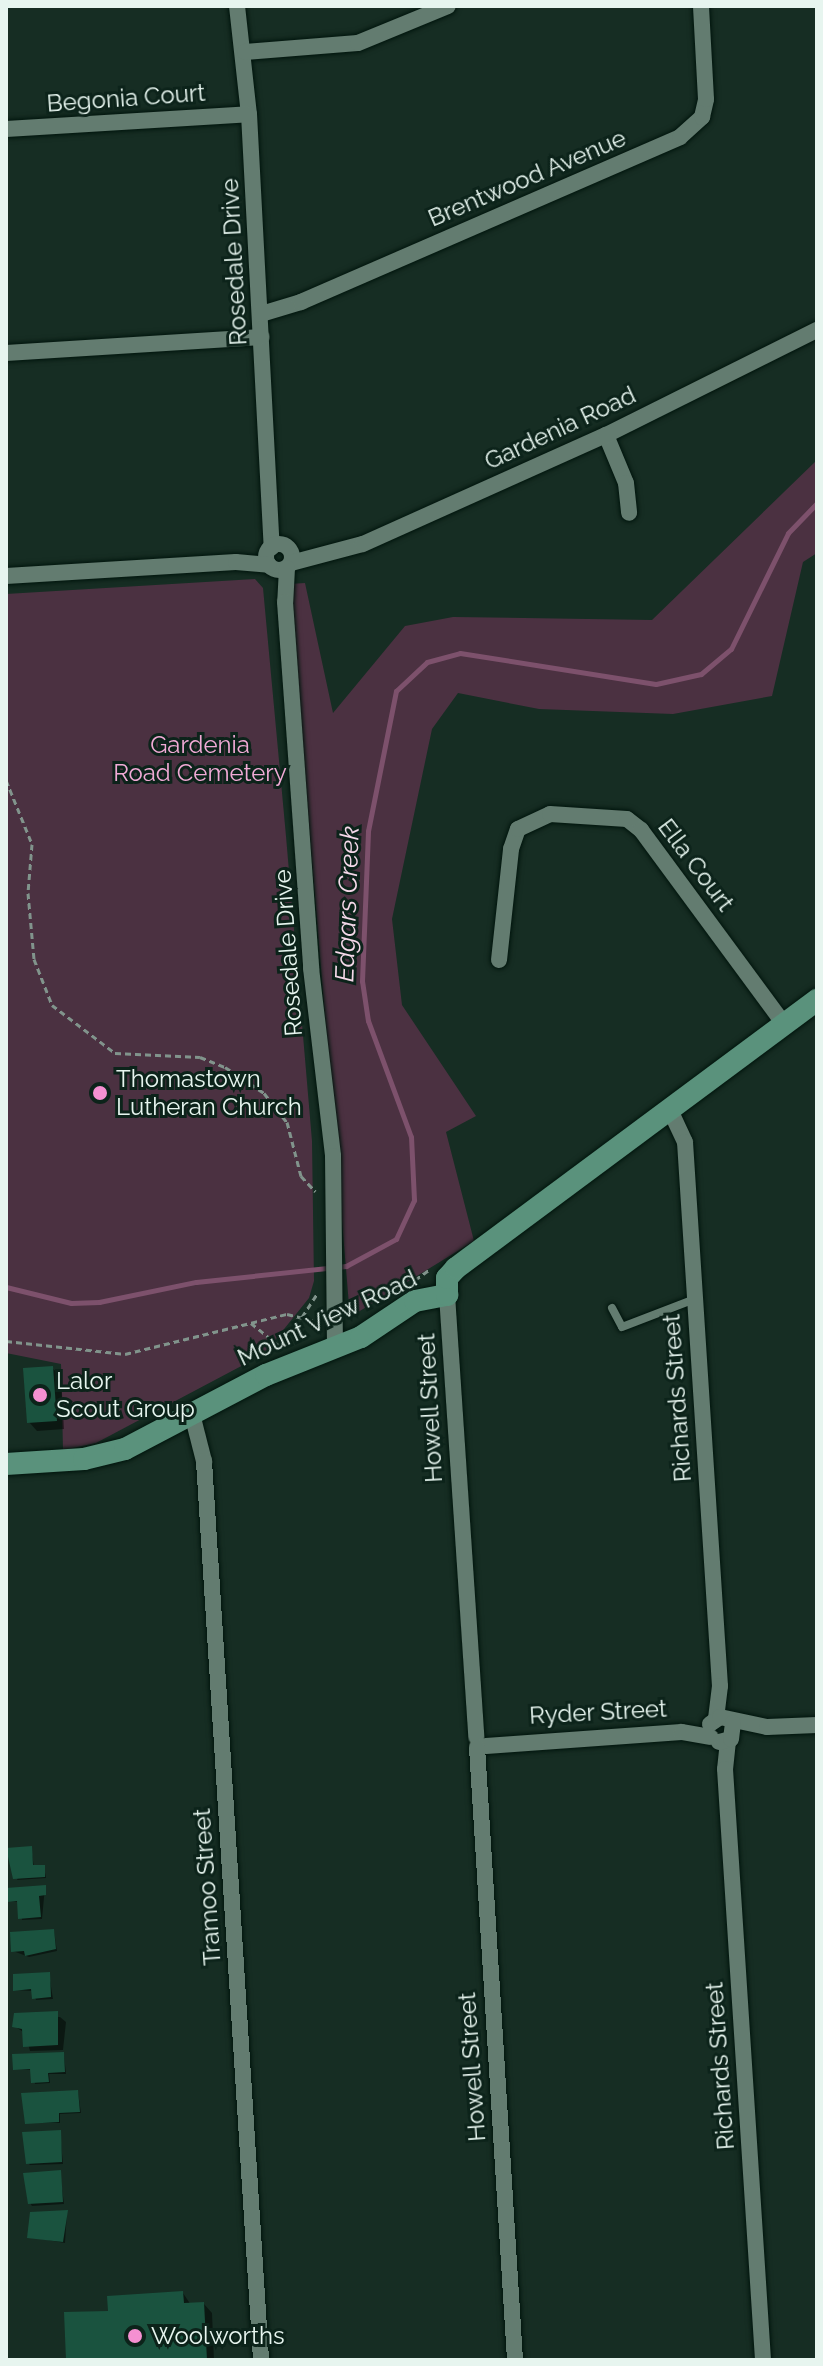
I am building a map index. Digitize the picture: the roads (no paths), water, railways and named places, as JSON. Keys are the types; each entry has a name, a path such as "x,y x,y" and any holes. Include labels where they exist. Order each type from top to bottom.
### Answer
{"street":[{"name":"Rosedale Drive","path":"237,6 245,52 274,515 285,602 311,968 333,1156 326,1283 335,1348"},
{"path":"245,52 358,43 448,6"},
{"name":"Brentwood Avenue","path":"261,314 301,302 680,137 702,117 706,99 701,6"},
{"name":"Begonia Court","path":"6,129 249,114"},
{"name":"Gardenia Road","path":"6,576 318,556 363,544 606,435 817,330"},
{"path":"6,353 262,337"},
{"path":"606,435 626,483 629,513"},
{"name":"Ella Court","path":"499,960 518,829 550,814 627,819 641,830 784,1024"},
{"name":"Mount View Road","path":"6,1464 114,1453 293,1363 335,1348 415,1301 447,1295 447,1278 456,1268 817,1000"},
{"name":"Richards Street","path":"670,1110 684,1133 763,2360"},
{"name":"Howell Street","path":"447,1295 474,1710 482,1742 478,1771 515,2360"},
{"name":"Tramoo Street","path":"192,1414 204,1461 261,2360"},
{"name":"Ryder Street","path":"482,1742 817,1725"}],"lane":[{"path":"612,1308 622,1327 695,1299"}],"waterway":[{"name":"Edgars Creek","path":"6,1287 71,1303 99,1302 196,1282 346,1266 396,1239 414,1200 411,1137 368,1021 362,981 368,831 396,691 427,662 460,653 656,684 701,674 731,649 788,533 817,503"}],"place":[{"name":"Thomastown Lutheran Church","path":"100,1093"},
{"name":"Lalor Scout Group","path":"40,1395"},
{"name":"Woolworths","path":"135,2336"}],"park label":[{"name":"Gardenia Road Cemetery","path":"200,759"}]}
